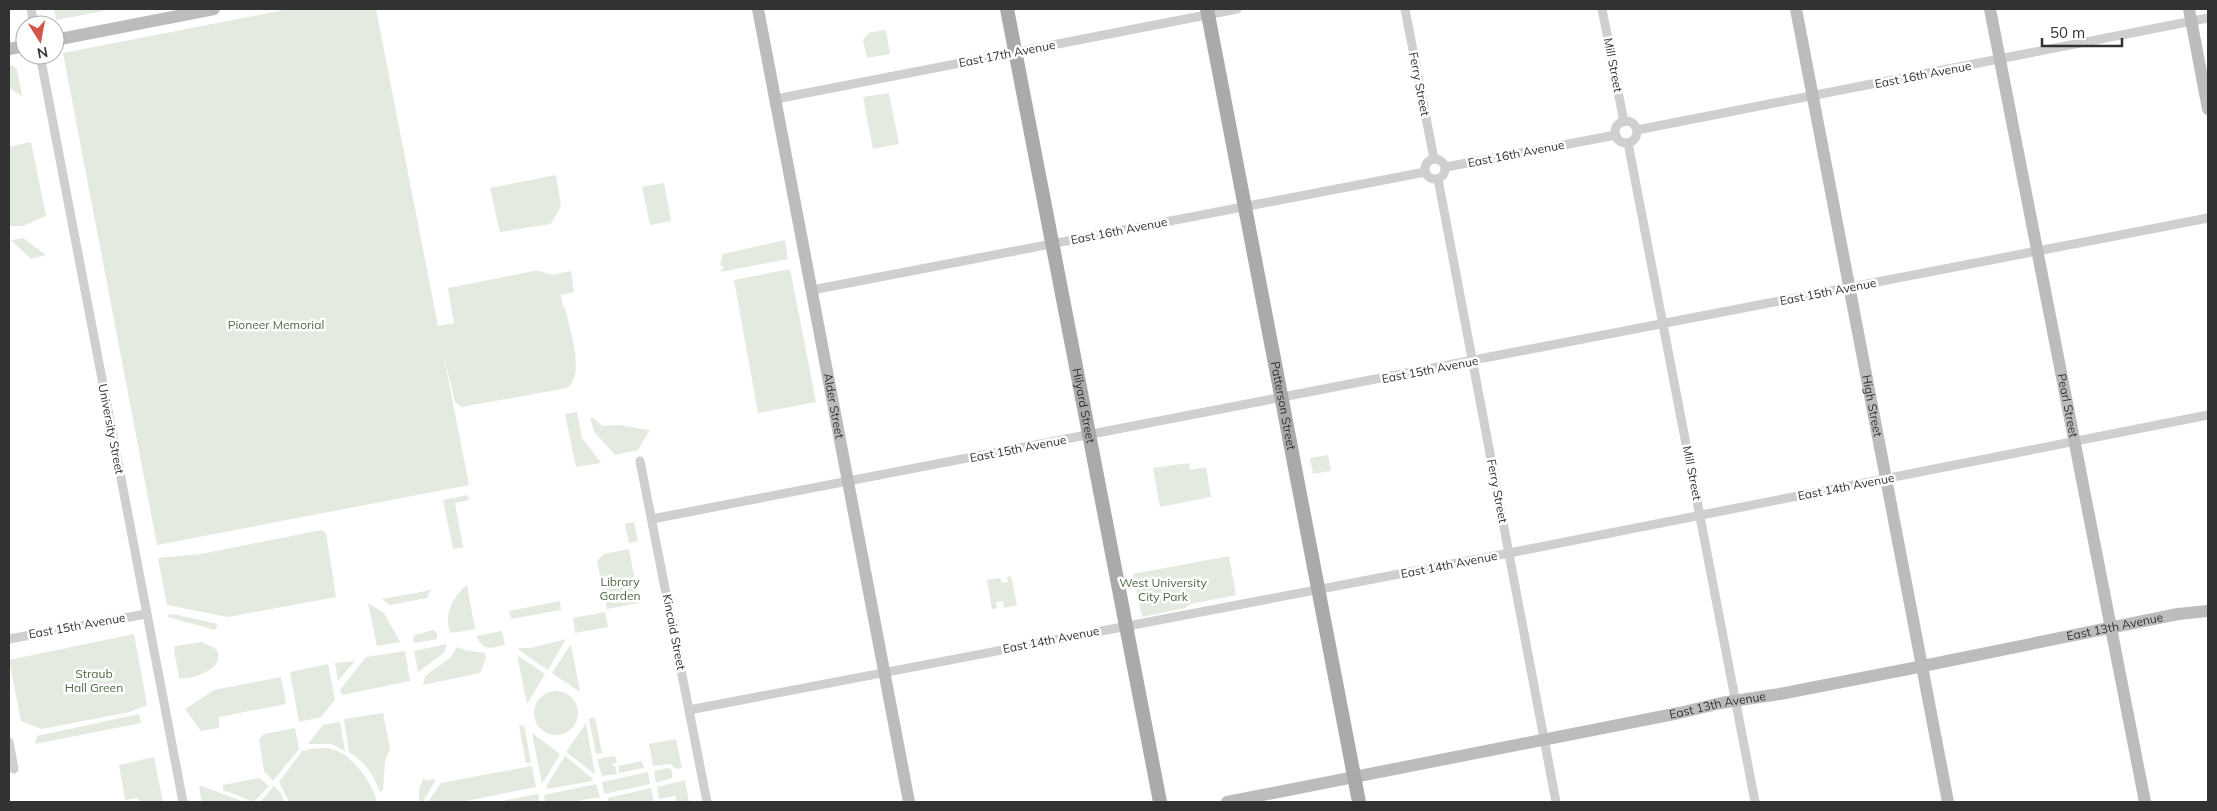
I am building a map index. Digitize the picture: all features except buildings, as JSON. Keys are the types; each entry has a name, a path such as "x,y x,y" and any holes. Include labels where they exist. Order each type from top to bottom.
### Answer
{"main road":[{"path":"65,38 214,9"},
{"name":"Alder Street","path":"758,9 909,802"},
{"name":"Hilyard Street","path":"1007,9 1160,802"},
{"name":"High Street","path":"1796,9 1948,802"},
{"name":"Pearl Street","path":"1990,9 2145,802"},
{"name":"Patterson Street","path":"1207,12 1359,802"},
{"path":"2190,15 2208,109"},
{"name":"East 13th Avenue","path":"1227,802 1544,740 1735,700 1780,694 1921,667 2178,614 2208,611"}],"street":[{"name":"East 17th Avenue","path":"776,99 1207,12 1237,9"},
{"name":"Ferry Street","path":"1405,9 1434,159"},
{"name":"Mill Street","path":"1602,9 1624,122"},
{"name":"East 16th Avenue","path":"1637,130 2000,60 2190,15 2208,18"},
{"name":"University Street","path":"42,65 183,802"},
{"path":"1624,122 1634,124 1637,130 1634,140 1628,143 1619,141 1616,135 1617,127 1624,122"},
{"name":"East 16th Avenue","path":"1446,167 1616,135"},
{"name":"Mill Street","path":"1628,143 1755,802"},
{"path":"1434,159 1440,160 1446,167 1443,176 1438,180 1428,177 1425,172 1428,162 1434,159"},
{"name":"East 16th Avenue","path":"812,290 1425,172"},
{"name":"Ferry Street","path":"1438,180 1556,802"},
{"name":"East 15th Avenue","path":"652,519 1281,399 2208,218"},
{"name":"East 14th Avenue","path":"689,710 1886,480 2208,415"},
{"name":"Kincaid Street","path":"640,461 707,802"},
{"name":"East 15th Avenue","path":"9,639 146,614"},
{"path":"9,742 14,769"}],"green space":[{"path":"54,9 102,9 103,11 65,18 65,15 55,15"},
{"name":"Pioneer Memorial","path":"289,9 376,9 438,326 454,323 448,288 534,271 552,275 571,271 574,292 561,295 575,350 576,362 573,381 567,388 462,407 455,402 443,352 469,485 157,545 65,63 65,53"},
{"path":"886,31 890,54 867,58 863,40 869,33"},
{"path":"11,65 17,69 22,96 9,88 9,66"},
{"path":"889,93 899,144 873,149 863,97"},
{"path":"31,142 46,216 23,226 9,226 9,147"},
{"path":"556,175 561,206 551,224 500,232 490,188"},
{"path":"664,183 671,221 650,225 642,187"},
{"path":"23,238 46,255 31,259 11,240"},
{"path":"785,240 788,259 720,272 724,267 720,265 723,254"},
{"path":"790,269 816,402 758,413 734,280"},
{"path":"577,412 582,438 601,463 576,467 565,414"},
{"path":"590,418 594,418 602,426 619,425 650,430 638,450 615,455 595,433"},
{"path":"1328,455 1331,471 1313,474 1310,458"},
{"path":"1189,463 1190,470 1206,467 1211,497 1160,507 1153,468"},
{"path":"468,495 469,500 455,503 463,547 453,549 443,500"},
{"path":"634,522 638,541 629,543 625,524"},
{"path":"321,530 326,533 336,597 228,617 167,605 158,558 201,554"},
{"name":"Library Garden","path":"629,549 639,603 607,609 597,561 604,554"},
{"name":"West University City Park","path":"1229,556 1236,595 1190,604 1185,608 1142,617 1133,574"},
{"path":"1011,576 1017,605 1004,608 1003,601 996,602 997,608 992,609 987,580 1000,578 1002,583 1008,582 1007,577"},
{"path":"467,585 475,629 451,633 448,620 451,606 458,594"},
{"path":"431,590 427,598 390,605 382,599"},
{"path":"560,601 561,610 511,619 509,611"},
{"path":"368,603 384,613 400,642 377,646"},
{"path":"605,612 608,627 575,633 573,618"},
{"path":"173,614 218,624 215,630 168,617 168,615"},
{"path":"433,630 437,633 437,639 415,643 413,638 415,635"},
{"path":"502,631 505,645 495,647 485,647 476,636"},
{"name":"Straub Hall Green","path":"134,634 147,705 130,712 42,729 21,721 9,660"},
{"path":"566,639 548,670 519,650 519,648 530,648"},
{"path":"202,642 216,649 218,655 214,667 193,677 179,678 175,646"},
{"path":"447,644 444,653 418,672 414,651"},
{"path":"571,644 580,692 552,673"},
{"path":"457,647 485,653 486,658 480,673 423,685 425,676 450,658"},
{"path":"405,651 410,681 342,695 340,690 366,657"},
{"path":"517,655 545,674 527,704"},
{"path":"355,661 338,681 335,663"},
{"path":"328,664 335,700 321,717 299,722 290,672"},
{"path":"281,677 286,704 219,717 219,728 201,731 185,709 214,690"},
{"path":"560,691 572,697 577,704 577,722 572,729 565,734 552,735 540,729 535,722 534,709 540,697 547,692"},
{"path":"383,713 390,749 385,761 383,790 380,792 368,769 349,752 344,719"},
{"path":"139,714 141,723 35,744 37,736"},
{"path":"595,717 602,753 596,754 589,719"},
{"path":"340,722 345,751 331,744 308,744 323,725"},
{"path":"586,723 595,774 566,752"},
{"path":"524,725 531,762 526,763 519,726"},
{"path":"295,728 299,749 273,781 264,771 259,739 264,734"},
{"path":"532,733 560,754 542,784"},
{"path":"676,739 682,768 677,769 670,764 653,766 649,744"},
{"path":"329,748 346,756 366,778 377,802 289,802 279,782 302,751"},
{"path":"565,756 592,778 593,781 547,789 547,785"},
{"path":"615,756 617,763 612,764 615,766 617,774 602,776 597,759"},
{"path":"154,757 163,802 140,802 138,798 125,800 119,765"},
{"path":"642,761 644,768 619,773 618,766"},
{"path":"532,766 536,787 461,802 428,802 441,783"},
{"path":"668,768 672,770 672,778 656,783 654,771"},
{"path":"648,772 650,784 604,794 602,782"},
{"path":"424,777 425,781 435,779 435,781 423,802 419,802 419,789"},
{"path":"259,778 269,786 254,802 223,790 223,785"},
{"path":"685,780 689,802 677,802 675,796 659,799 657,787"},
{"path":"596,784 600,797 570,802 545,802 544,795"},
{"path":"201,786 245,802 202,802 199,787"},
{"path":"274,786 281,793 284,802 260,802"},
{"path":"651,788 654,802 608,802 608,798"},
{"path":"538,794 539,802 497,802"}]}
